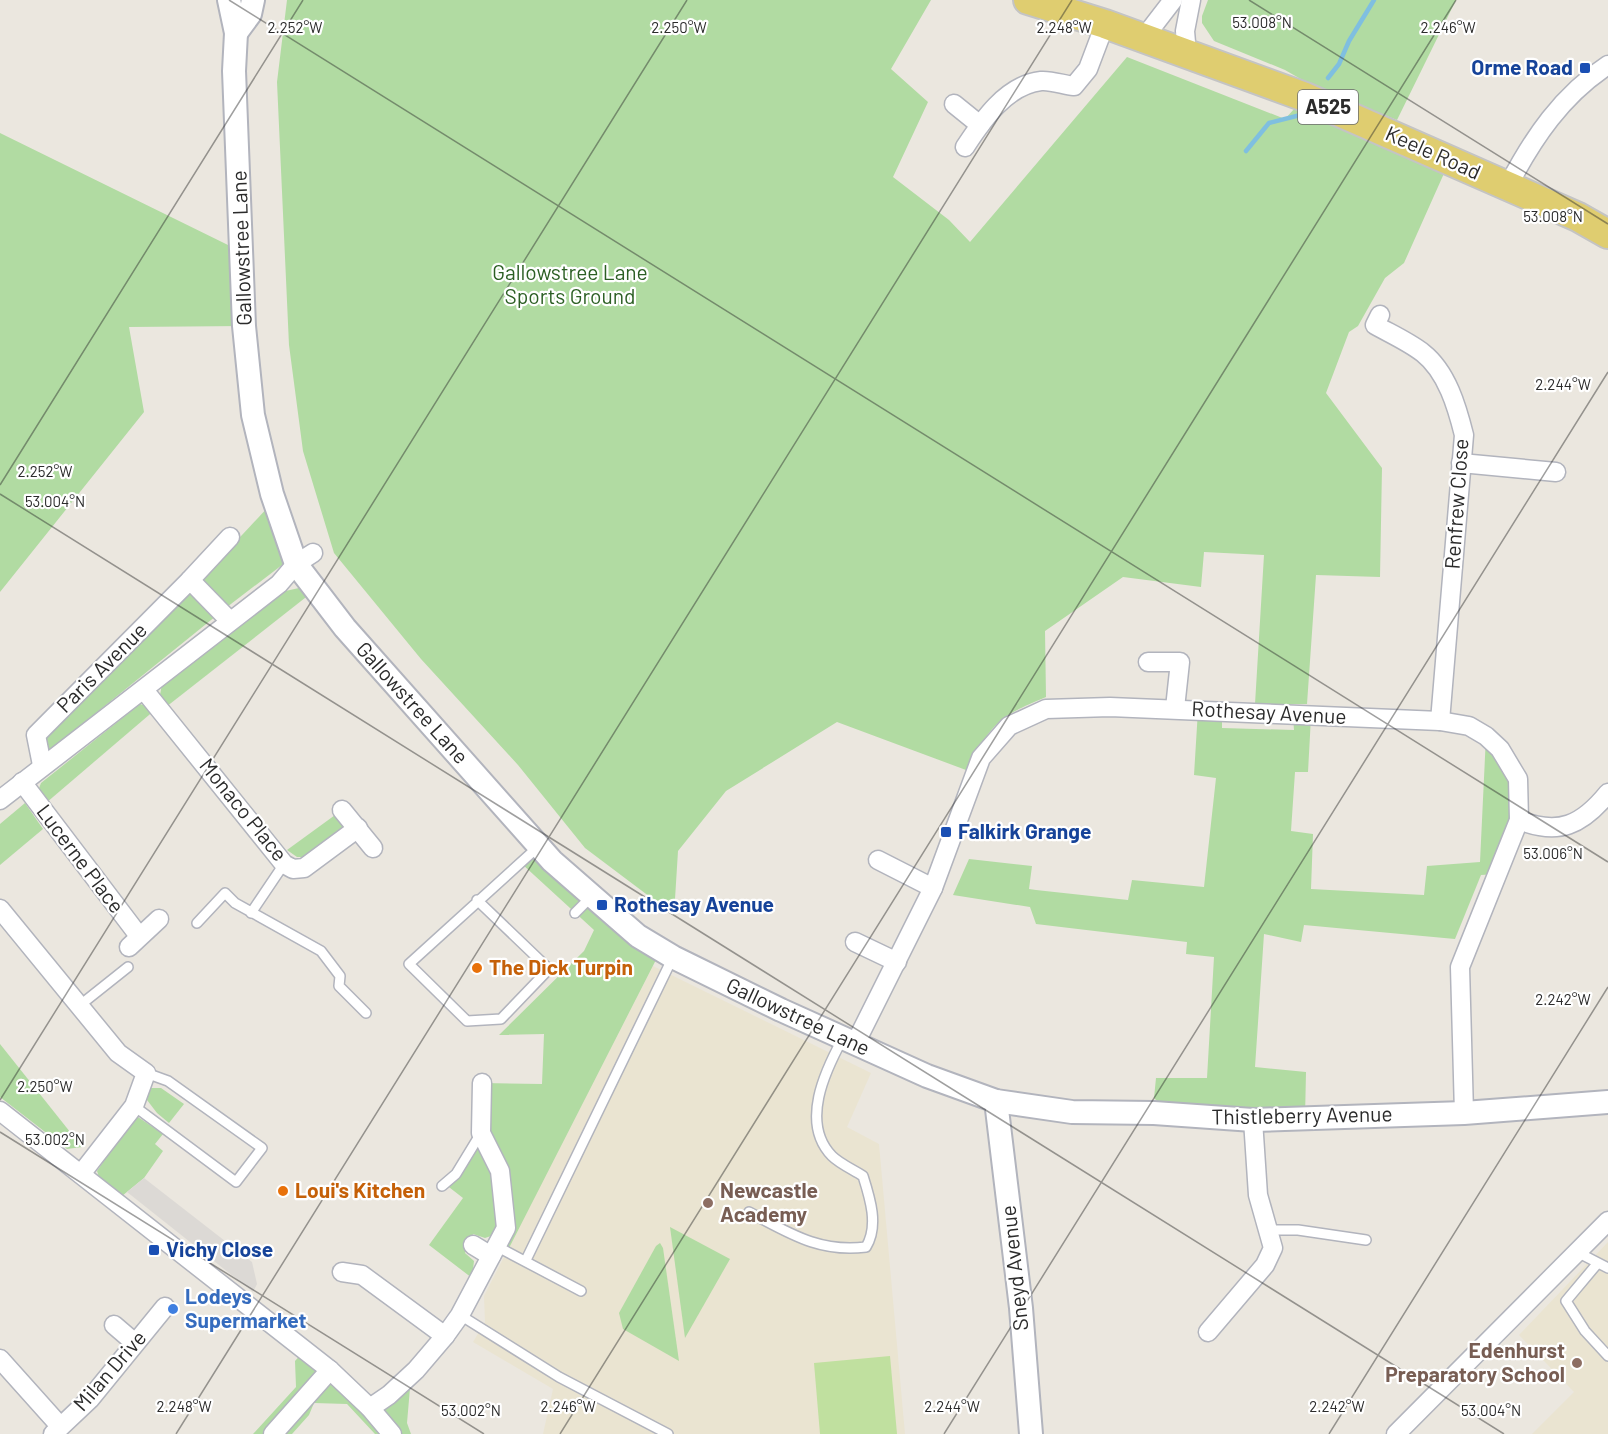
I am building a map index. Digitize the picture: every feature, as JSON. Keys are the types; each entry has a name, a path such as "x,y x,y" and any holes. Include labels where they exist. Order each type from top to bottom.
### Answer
{"main road":[{"name":"Keele Road","path":"1028,0 1105,24 1305,97 1578,217 1608,234"}],"street":[{"name":"Gallowstree Lane","path":"229,0 236,33 234,71 244,326 253,415 272,494 345,628 539,846 639,936 673,957 849,1041 927,1076 996,1101"},
{"name":"Gallowstree Lane","path":"236,33 250,14 253,0"},
{"path":"1143,39 1173,0"},
{"path":"1187,54 1185,31 1191,0"},
{"path":"965,147 980,125 999,104 1021,88 1042,81 1074,86 1088,69 1105,24"},
{"path":"1508,186 1527,149 1557,108 1608,65"},
{"path":"954,104 980,125"},
{"name":"Renfrew Close","path":"1378,320 1424,354 1441,374 1456,405 1464,435 1440,721"},
{"path":"1461,464 1556,472"},
{"name":"Paris Avenue","path":"42,765 36,735 230,537"},
{"name":"Paris Avenue","path":"0,800 42,765 144,690 229,620 279,584 305,558"},
{"path":"190,580 229,620"},
{"path":"1148,662 1180,662 1175,708"},
{"name":"Monaco Place","path":"144,690 284,864 294,869 304,868 357,828"},
{"name":"Rothesay Avenue","path":"849,1041 897,962 933,888 981,758 1009,726 1046,709 1175,708 1440,721 1469,726 1486,736 1500,749 1518,779 1519,820 1460,967 1464,1113"},
{"name":"Lucerne Place","path":"22,782 134,942 159,919"},
{"path":"1519,820 1539,828 1569,826 1594,810 1608,793"},
{"path":"342,810 373,848"},
{"path":"878,860 933,888"},
{"path":"0,909 118,1053 146,1073 134,1106 81,1174"},
{"path":"855,942 897,962"},
{"path":"370,1408 410,1376 445,1336 460,1316 506,1228 504,1190 500,1171 481,1133 482,1083"},
{"name":"Thistleberry Avenue","path":"996,1101 1072,1112 1154,1113 1253,1120 1464,1113 1608,1102"},
{"name":"Sneyd Avenue","path":"996,1101 1021,1308 1031,1434"},
{"path":"0,1111 330,1370 370,1408 392,1434"},
{"path":"1208,1332 1265,1265 1273,1248 1270,1230 1258,1196 1253,1120"},
{"path":"1396,1434 1608,1221"},
{"path":"473,1245 494,1251"},
{"path":"342,1272 364,1268 445,1336"},
{"name":"Milan Drive","path":"57,1430 90,1399 165,1307"},
{"path":"114,1324 135,1343"},
{"path":"0,1359 57,1430"},
{"path":"273,1434 330,1370"}],"lane":[{"path":"477,900 549,969 501,1019 467,1021 409,964 477,900 539,846"},
{"path":"252,913 284,864"},
{"path":"197,923 225,893 235,903 321,951 340,976 339,986 366,1013"},
{"path":"575,913 592,896"},
{"path":"526,1260 673,957"},
{"path":"79,1006 128,967"},
{"path":"749,1212 810,1243 831,1249 866,1247 873,1236 870,1204 863,1176 832,1155 818,1125 817,1099 849,1041"},
{"path":"134,1106 236,1182 262,1148 168,1081 146,1073"},
{"path":"442,1186 456,1174 481,1133"},
{"path":"1270,1230 1298,1230 1366,1240"},
{"path":"494,1251 526,1260 580,1291"},
{"path":"1577,1252 1608,1268"},
{"path":"1597,1264 1566,1301 1585,1331 1608,1356"},
{"path":"460,1316 559,1377 668,1434"}],"shaded area":[{"name":"Newcastle Academy","path":"653,966 871,1073 847,1127 879,1144 905,1434 543,1434 553,1389 473,1342 485,1322 484,1296"},
{"path":"144,1178 252,1262 257,1284 253,1292 127,1192"},
{"name":"Edenhurst Preparatory School","path":"1608,1242 1608,1434 1532,1434 1574,1392 1519,1335"}],"green space":[{"name":"Gallowstree Lane Sports Ground","path":"287,0 931,0 891,69 928,102 893,177 949,220 970,242 1127,57 1285,119 1305,97 1450,160 1404,263 1385,278 1358,326 1349,332 1326,393 1382,468 1380,577 1316,575 1307,704 1255,704 1264,555 1204,552 1201,587 1123,577 1045,631 1046,697 1016,710 997,724 966,770 837,722 726,791 678,851 674,915 585,848 518,765 421,659 334,553 303,451 289,345 277,82"},
{"path":"1208,0 1456,0 1397,120 1318,89 1285,70 1214,41 1202,23"},
{"path":"0,133 228,245 243,250 244,326 129,327 144,412 0,592"},
{"path":"270,505 287,557 282,565 227,607 201,579"},
{"path":"299,588 310,594 166,707 160,695 162,684 281,592"},
{"path":"190,589 216,616 49,751 43,736"},
{"path":"140,704 156,709 46,803 38,791 41,783"},
{"path":"1198,710 1222,711 1222,728 1294,730 1293,716 1311,717 1308,772 1295,772 1291,831 1313,834 1311,889 1424,895 1427,866 1480,862 1486,736 1518,779 1519,820 1497,874 1481,875 1455,939 1304,925 1301,942 1264,934 1255,1067 1306,1072 1305,1118 1171,1115 1154,1098 1156,1078 1207,1078 1214,957 1186,954 1187,942 1036,924 1030,907 953,895 969,859 1032,866 1029,889 1036,890 1128,900 1132,880 1204,887 1216,778 1194,775"},
{"path":"25,803 43,829 0,865 0,824"},
{"path":"342,810 354,824 305,857 297,857 287,850"},
{"path":"539,846 661,950 508,1250 496,1246 506,1228 481,1133 482,1083 542,1084 544,1034 499,1035 584,951 594,930 522,864"},
{"path":"0,1044 82,1147 67,1149 0,1097"},
{"path":"150,1088 161,1088 184,1104 169,1123 147,1100"},
{"path":"135,1115 163,1134 155,1144 163,1151 144,1178 122,1196 99,1177 97,1171"},
{"path":"478,1137 494,1173 501,1198 501,1211 494,1235 485,1238 473,1234 465,1253 474,1261 472,1278 429,1245 463,1198 445,1184"},
{"path":"670,1227 730,1259 685,1338"},
{"path":"660,1243 663,1248 679,1361 623,1329 619,1313 656,1246"},
{"path":"305,1350 370,1408 404,1381 410,1388 407,1423 411,1434 375,1434 347,1404 314,1403 309,1415 292,1434 253,1434 296,1387 295,1361"},
{"path":"890,1356 897,1434 820,1434 814,1363"}],"waterway":[{"path":"1328,78 1339,64 1349,41 1374,0"},
{"path":"1246,151 1269,123 1312,112"}],"place":[{"name":"Orme Road","path":"1585,68"},
{"name":"Falkirk Grange","path":"946,832"},
{"name":"Rothesay Avenue","path":"602,905"},
{"name":"The Dick Turpin","path":"477,968"},
{"name":"Loui's Kitchen","path":"283,1191"},
{"name":"Newcastle Academy","path":"708,1203"},
{"name":"Vichy Close","path":"154,1250"},
{"name":"Lodeys Supermarket","path":"173,1309"},
{"name":"Edenhurst Preparatory School","path":"1577,1363"}]}
